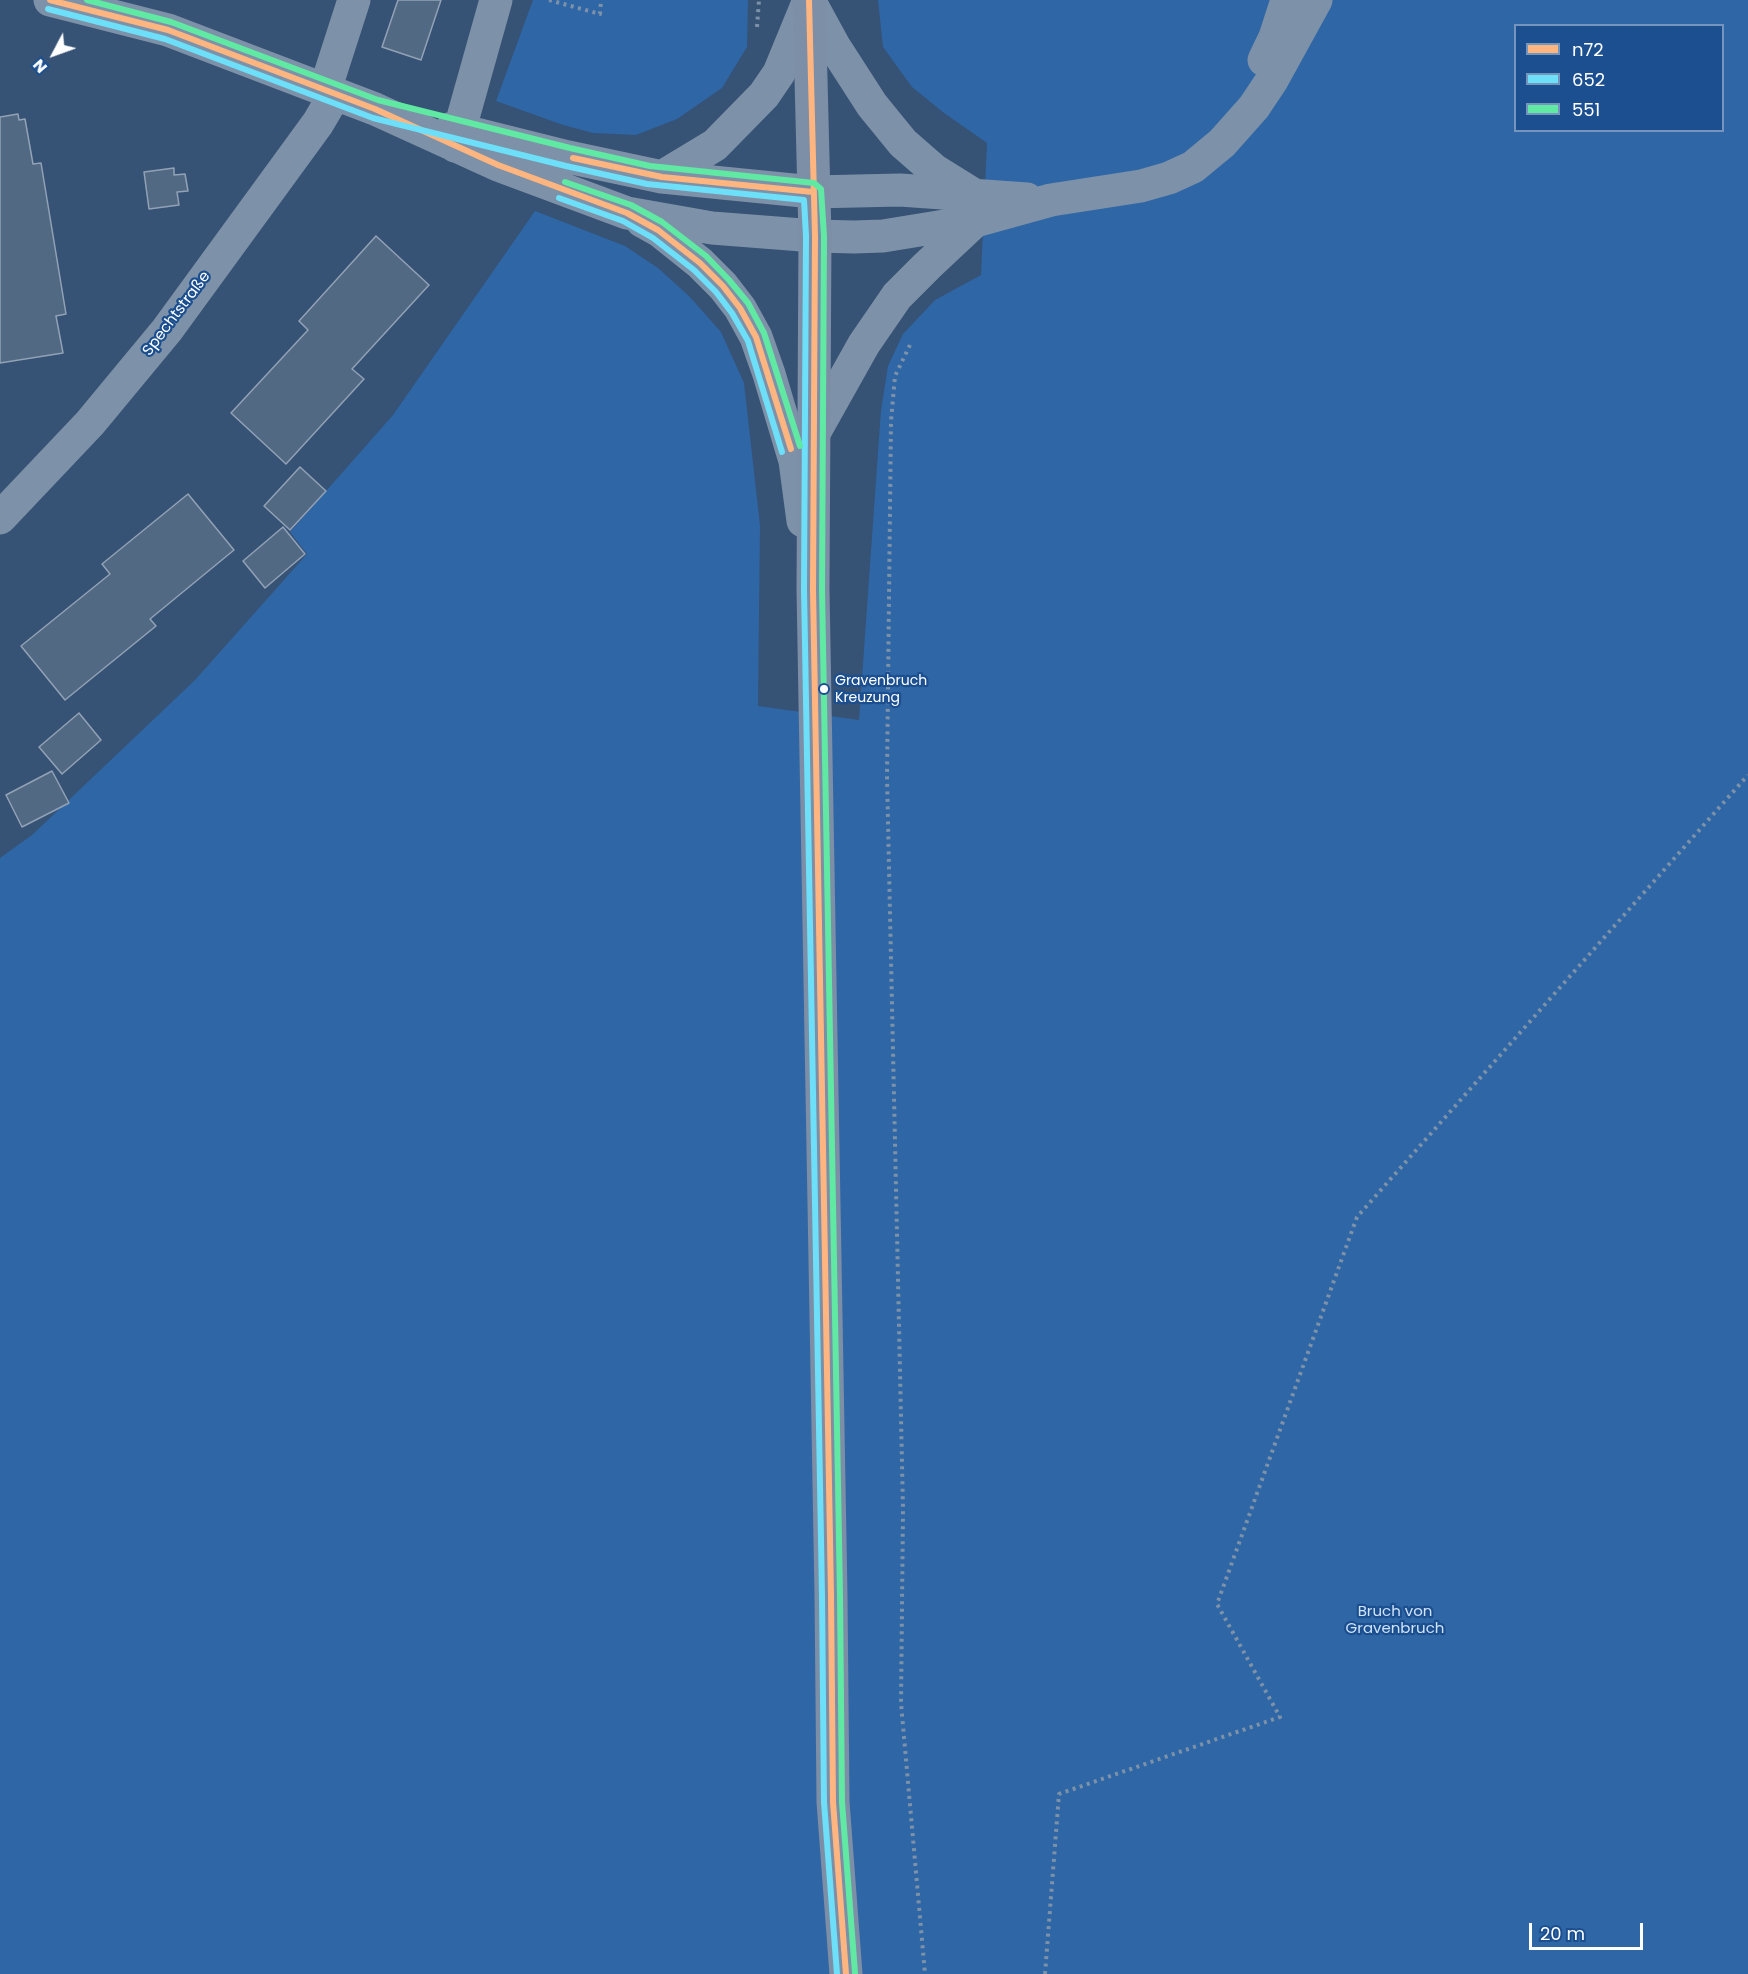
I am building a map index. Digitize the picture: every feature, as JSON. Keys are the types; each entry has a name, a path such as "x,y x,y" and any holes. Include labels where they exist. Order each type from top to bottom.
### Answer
{"main road":[{"path":"809,0 815,236 813,589 833,1802 846,1974"}],"street":[{"path":"50,0 168,30 375,110 457,138 568,157 662,177 813,192 900,190 975,208"},
{"path":"156,0 168,30"},
{"name":"Spechtstraße","path":"0,518 90,423 167,330 318,123 330,92 354,0"},
{"path":"457,138 496,0"},
{"path":"662,177 715,146 764,95 779,74 809,0"},
{"path":"809,0 834,46 872,105 903,143 975,208"},
{"path":"1215,150 1275,37 1287,0"},
{"path":"627,213 712,228 815,236 883,236 975,208 1051,200 1141,186 1169,178 1193,167 1215,150 1254,107 1272,80 1316,0"},
{"path":"457,138 528,177 627,213 658,230 700,263 723,286 740,308 756,337 795,461 813,589"},
{"path":"813,435 864,344 897,297 927,266 975,208"}],"path":[{"path":"549,0 600,14 602,0"},
{"path":"910,344 895,376 891,421 887,776 903,1497 901,1703 925,1974"},
{"path":"1045,1974 1059,1794 1280,1717 1217,1604 1357,1217 1748,775"}],"green space":[{"path":"533,0 748,0 747,47 722,88 677,119 636,135 593,133 563,125 496,101"},
{"name":"Bruch von Gravenbruch","path":"878,0 1748,0 1748,1974 0,1974 0,858 32,835 195,680 307,554 290,532 393,415 535,211 625,246 658,268 689,296 721,332 744,383 760,525 758,706 859,720 881,410 888,366 903,334 935,300 981,275 987,143 912,87 883,47"}],"building":[{"path":"398,0 441,0 421,60 382,47"},
{"path":"18,114 19,120 25,119 33,164 41,163 66,314 56,316 63,353 0,363 0,117"},
{"path":"174,168 174,175 185,174 188,191 177,192 179,205 149,209 144,172"},
{"path":"376,236 429,285 352,369 364,379 286,464 231,413 308,330 299,321"},
{"path":"300,467 326,491 290,530 264,506"},
{"path":"188,494 234,550 150,619 156,626 65,700 21,646 110,574 102,564"},
{"path":"283,527 305,554 265,588 243,561"},
{"path":"79,713 101,740 62,774 39,747"},
{"path":"52,771 69,803 22,827 6,795"}],"transit line":[{"name":"n72","path":"50,0 168,30 375,109 498,165 627,213 658,230 700,263 723,286 740,308 756,337 791,449"},
{"name":"551","path":"87,0 171,22 378,100 650,166 814,183 821,189 824,236 822,589 842,1802 855,1973"},
{"name":"n72","path":"809,0 815,236 813,589 833,1802 846,1974"},
{"name":"652","path":"48,9 165,39 373,118 647,184 804,200 806,236 804,589 824,1802 837,1974"},
{"name":"n72","path":"573,158 662,177 813,192"},
{"name":"551","path":"565,182 631,205 662,222 706,256 729,280 748,303 764,333 800,446"},
{"name":"652","path":"559,198 623,221 653,238 694,270 716,292 732,313 748,341 782,452"}],"place":[{"name":"Gravenbruch Kreuzung","path":"824,689"}]}
